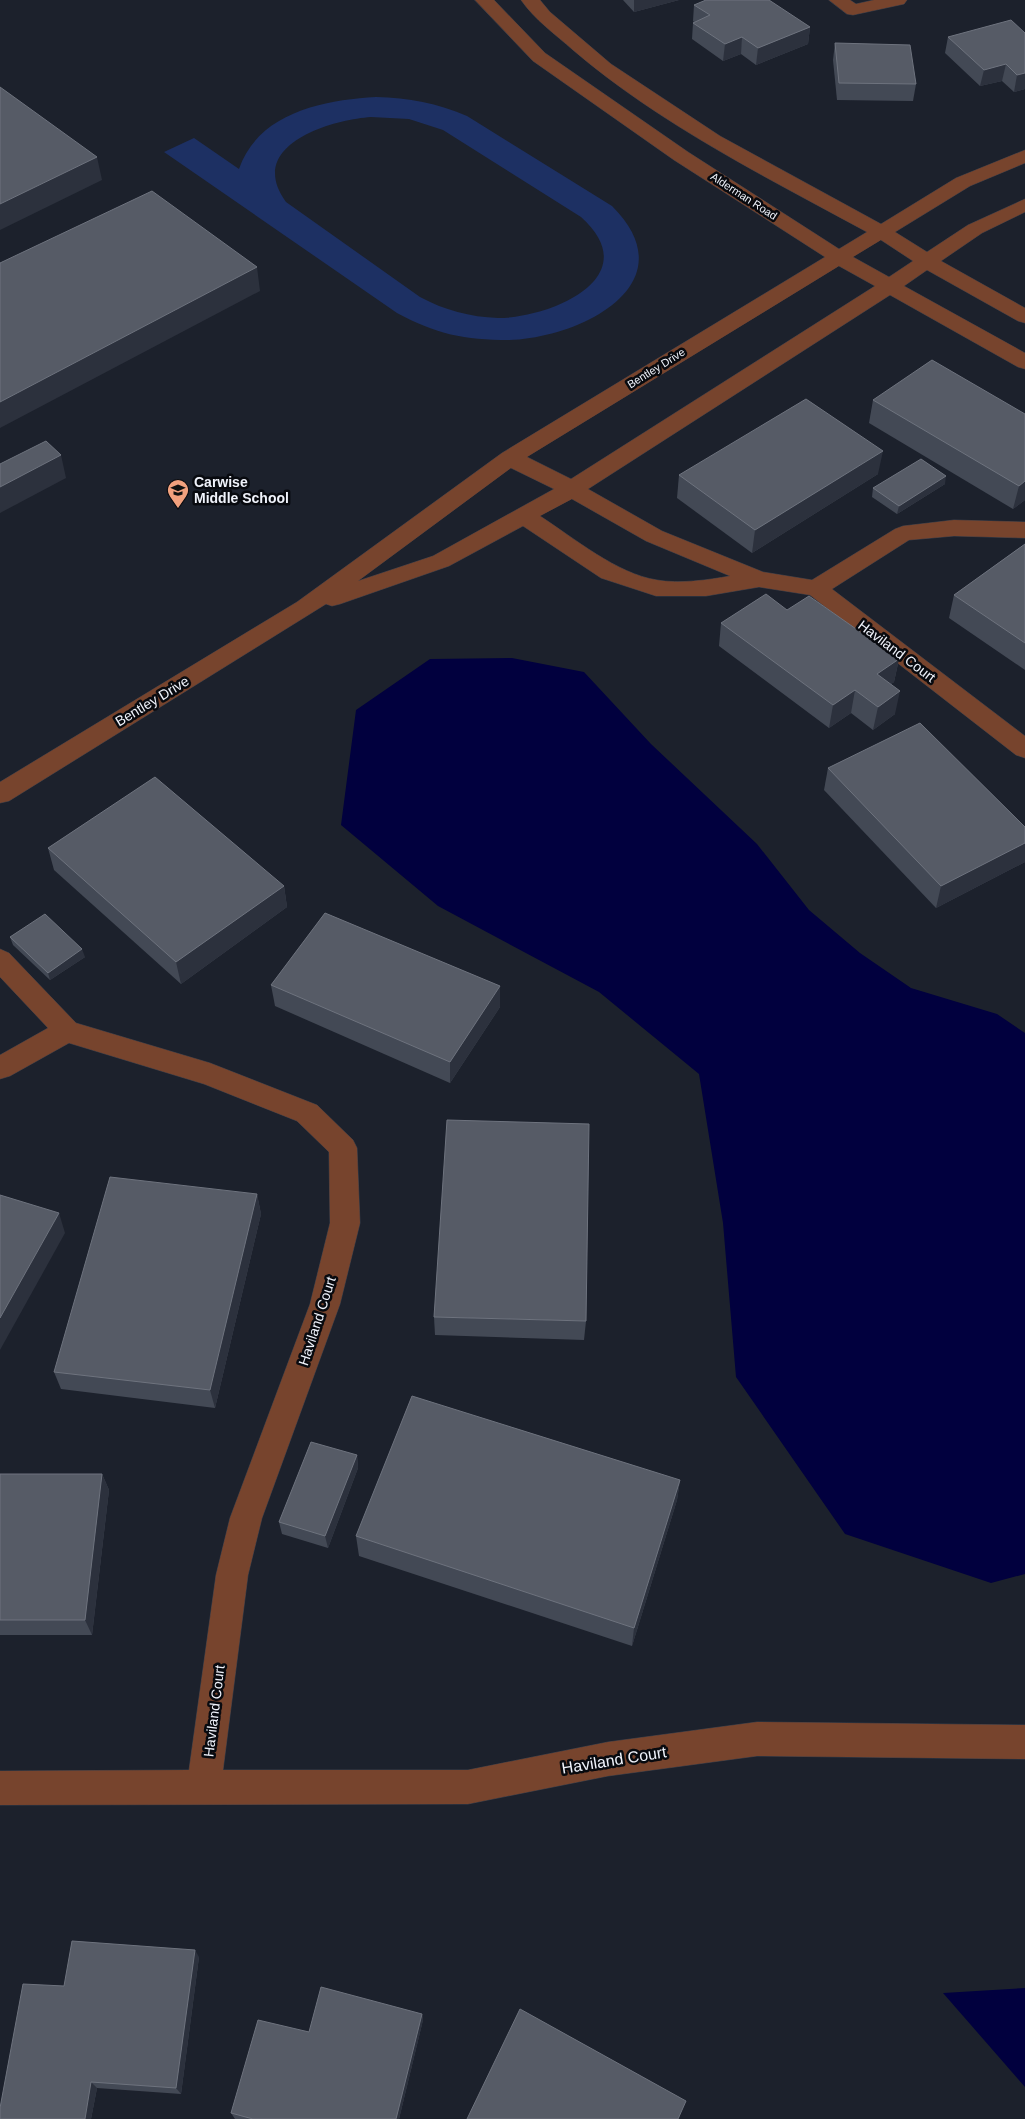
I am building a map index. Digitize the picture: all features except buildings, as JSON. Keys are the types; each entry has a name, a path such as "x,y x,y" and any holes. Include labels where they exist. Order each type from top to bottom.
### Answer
{"street":[{"name":"Alderman Road","path":"484,0 539,57 680,156 838,257 1025,362"},
{"path":"530,0 544,16 605,68 713,140 880,231 928,262 1025,317"},
{"path":"838,0 853,10 898,0"},
{"name":"Bentley Drive","path":"0,794 305,608 510,458 963,182 1025,156"},
{"name":"Bentley Drive","path":"305,608 442,561 524,516 572,489 928,262 975,229 1025,205"},
{"name":"Haviland Court","path":"510,458 572,489 654,536 759,579 816,588 1025,749"},
{"name":"Haviland Court","path":"524,516 609,572 656,588 706,588 759,579"},
{"path":"816,588 903,534 954,528 1025,530"},
{"path":"671,588 685,571 693,552"},
{"name":"Haviland Court","path":"0,960 67,1031 210,1074 307,1113 343,1148 345,1223 325,1304 246,1518 234,1566 204,1786"},
{"path":"0,1068 67,1031"},
{"name":"Haviland Court","path":"0,1788 204,1786 468,1787 608,1759 757,1739 1025,1742"}],"shaded area":[{"path":"376,97 411,100 445,108 467,116 612,206 633,234 639,260 632,282 616,302 593,317 566,329 537,337 493,340 464,337 438,331 397,313 164,152 194,138 239,169 248,150 261,135 277,122 314,106","holes":["371,117 409,119 443,130 581,217 599,239 604,258 598,275 584,290 565,302 543,311 498,318 467,314 448,309 420,297 286,202 276,182 276,166 284,151 297,140 315,130 354,119"]},
{"path":"512,658 584,672 651,744 757,844 809,910 860,953 911,988 997,1014 1025,1033 1025,1574 991,1583 845,1534 736,1377 723,1223 699,1074 599,992 438,906 341,825 356,710 430,659"},
{"path":"1025,1988 1025,2087 943,1993"}],"place":[{"name":"Carwise Middle School","path":"178,509"}]}
